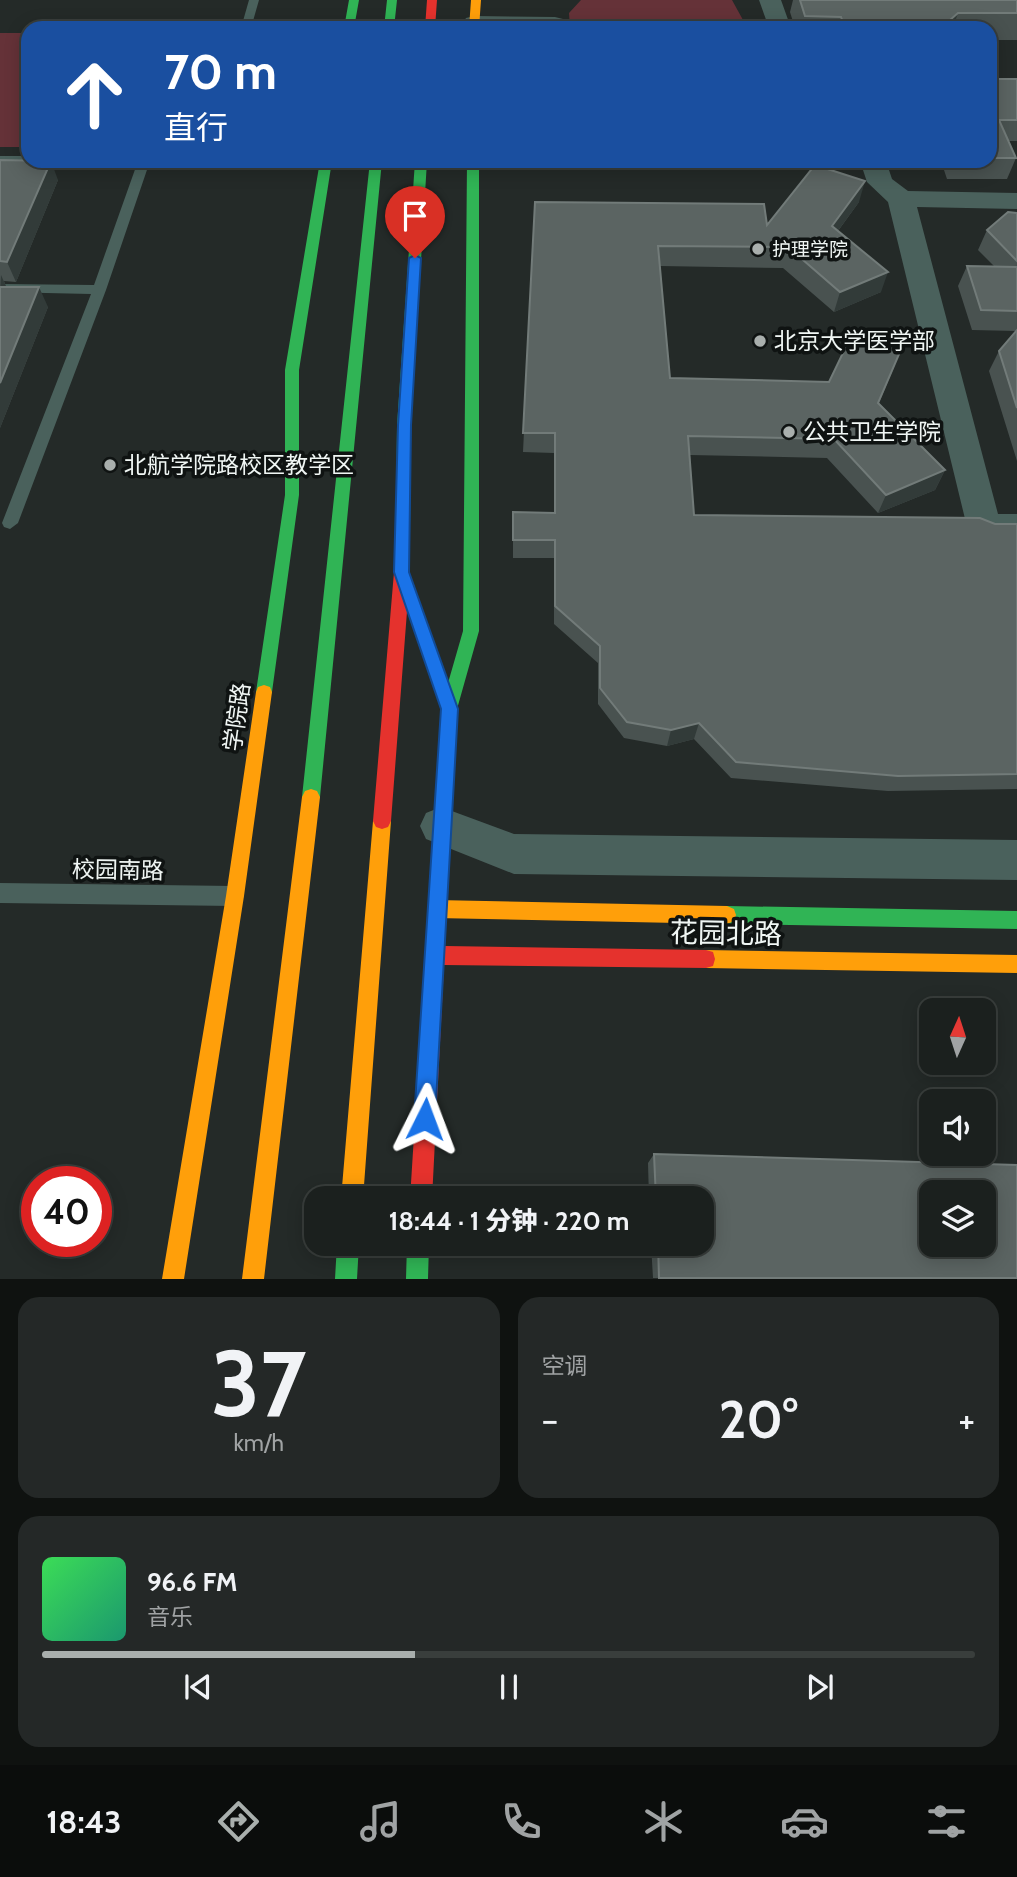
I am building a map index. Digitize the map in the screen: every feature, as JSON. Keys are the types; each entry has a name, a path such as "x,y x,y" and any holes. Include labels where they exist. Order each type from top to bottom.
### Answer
{"main road":[{"path":"350,21 354,0"},
{"path":"390,21 392,0"},
{"path":"430,21 432,0"},
{"path":"474,21 475,0"},
{"name":"学院路","path":"173,1279 235,897 292,495 292,370 326,168"},
{"path":"253,1279 313,782 375,168"},
{"path":"353,1186 402,572 404,425 421,168"},
{"path":"422,1186 440,826 449,709 471,631 473,168"},
{"path":"402,572 449,709"},
{"name":"花园北路","path":"436,909 1017,920"},
{"name":"花园北路","path":"433,955 1017,964"},
{"path":"346,1279 347,1256"},
{"path":"416,1279 417,1256"}],"street":[{"path":"770,0 778,21"},
{"path":"534,21 558,19"},
{"path":"875,168 880,182 901,199 984,527 1017,527"},
{"path":"901,199 1017,201"},
{"path":"440,826 514,854 1017,860"}],"lane":[{"path":"248,21 254,0"},
{"path":"0,160 21,160"},
{"path":"10,523 99,289 142,168"},
{"path":"0,288 99,289"},
{"name":"校园南路","path":"0,893 235,897"}],"shaded area":[{"path":"581,0 732,0 743,21 570,21 569,13"},
{"path":"0,33 21,33 21,147 0,147"}],"building":[{"path":"800,0 1017,0 1017,13 958,13 949,21 842,21 841,17 805,16"},
{"path":"997,79 1017,79 1017,120 999,120 1016,158 997,158"},
{"path":"0,160 21,160 21,168 48,168 7,262 0,261"},
{"path":"813,168 824,168 865,181 832,226 888,272 840,292 788,247 658,246 670,378 829,382 854,330 903,345 878,403 945,470 886,495 834,439 688,436 694,515 980,518 995,524 1017,524 1017,774 898,776 736,762 699,723 671,730 627,722 600,688 600,646 555,606 555,540 513,540 513,512 555,513 555,433 523,433 535,202 764,204 767,225"},
{"path":"1008,212 1017,213 1017,261 987,230"},
{"path":"967,266 1017,267 1017,311 981,310"},
{"path":"0,287 39,287 0,383"},
{"path":"1017,330 1017,408 999,351"},
{"path":"654,1154 919,1162 919,1166 1017,1165 1017,1278 659,1278 658,1256 714,1256 714,1186 655,1186"}],"traffic: fast":[{"path":"350,21 354,0"},
{"path":"390,21 392,0"},
{"path":"264,692 292,495 292,370 325,168"},
{"path":"311,797 375,168"},
{"path":"403,525 404,426 421,168"},
{"path":"448,721 471,631 473,168"},
{"path":"406,585 449,709"},
{"path":"727,915 1017,920"},
{"path":"346,1279 347,1256"},
{"path":"417,1279 418,1256"}],"traffic: slow":[{"path":"474,21 476,0"},
{"path":"173,1279 235,896 264,692"},
{"path":"253,1279 311,797"},
{"path":"353,1186 382,821"},
{"path":"436,909 727,915"},
{"path":"706,959 1017,964"}],"traffic: jam":[{"path":"430,21 432,0"},
{"path":"382,821 402,572 403,525"},
{"path":"422,1186 448,721"},
{"path":"433,955 706,959"}],"place":[{"name":"护理学院","path":"758,249"},
{"name":"北京大学医学部","path":"760,341"},
{"name":"公共卫生学院","path":"789,432"},
{"name":"北航学院路校区教学区","path":"110,465"}],"route":[{"path":"415,258 404,425 402,572 449,709 440,826 425,1119"}]}
